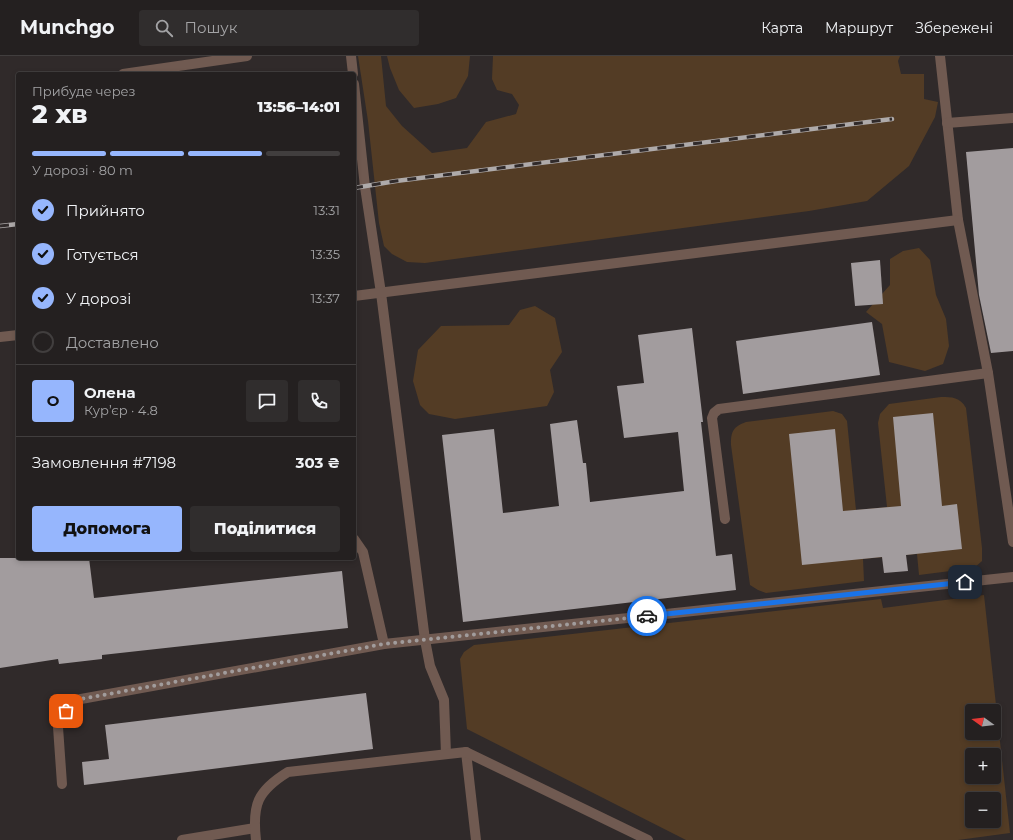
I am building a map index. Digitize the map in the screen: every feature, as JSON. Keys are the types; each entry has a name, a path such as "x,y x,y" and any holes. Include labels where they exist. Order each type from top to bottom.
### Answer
{"lane":[{"path":"137,72 247,56"},
{"path":"351,56 353,72"},
{"path":"940,56 958,220 988,373 1013,542"},
{"path":"356,103 365,187 381,293 426,640 430,666 444,700 446,754"},
{"path":"948,123 1013,118"},
{"path":"356,296 958,220"},
{"path":"0,337 16,334"},
{"path":"725,519 712,418 714,413 719,409 988,373"},
{"path":"356,542 364,552 384,644"},
{"path":"62,784 58,727 66,711 81,699 384,644 1013,577"},
{"path":"466,752 476,840"},
{"path":"256,840 255,814 257,804 263,792 273,781 288,772 466,752 648,840"},
{"path":"182,840 255,828"}],"shaded area":[{"path":"358,56 381,56 386,106 402,126 432,153 467,148 486,122 516,114 519,105 512,94 497,90 492,79 493,56 900,56 898,61 901,74 924,74 924,99 938,102 935,117 909,166 867,201 809,211 425,263 407,262 392,254 384,246 379,223 368,121"},
{"path":"387,56 470,56 468,76 456,98 438,104 414,108 399,90"},
{"path":"919,248 930,260 936,295 946,319 949,346 943,364 925,371 889,362 882,324 866,312 890,285 890,259 903,251"},
{"path":"535,306 555,318 562,352 550,370 554,392 547,406 455,419 429,414 420,405 413,381 418,350 441,326 509,325 520,310"},
{"path":"941,397 958,400 964,404 966,408 982,548 982,561 974,568 919,575 917,554 863,559 864,581 766,593 750,585 731,445 732,433 738,426 746,422 833,411 842,414 847,421 856,510 887,507 878,423 880,414 889,404"},
{"path":"984,595 996,704 965,704 965,740 1000,740 1001,748 965,748 965,784 1001,784 1001,751 1010,833 958,840 686,840 467,729 460,659 464,652 474,645 881,599 883,608"}],"building":[{"path":"1013,148 1013,351 991,353 979,295 966,152"},
{"path":"880,260 883,304 855,306 851,263"},
{"path":"872,322 880,375 743,394 736,341"},
{"path":"692,328 716,556 732,554 736,590 463,622 442,435 494,429 503,513 559,506 550,424 577,420 583,463 586,463 590,502 684,491 678,432 624,438 617,386 644,383 638,335"},
{"path":"933,413 942,506 957,504 962,549 906,555 908,571 884,573 882,557 802,565 789,434 835,429 843,511 901,506 893,417"},
{"path":"0,558 16,558 16,560 89,560 94,598 342,571 348,628 102,655 102,659 59,664 58,659 0,668"},
{"path":"366,693 373,749 84,785 82,762 109,759 105,725"}],"railway":[{"path":"356,188 396,181 892,119"},
{"path":"0,226 16,224"}],"way so far":[{"path":"66,711 81,699 384,644 647,616"}],"route":[{"path":"647,616 965,582"}]}
